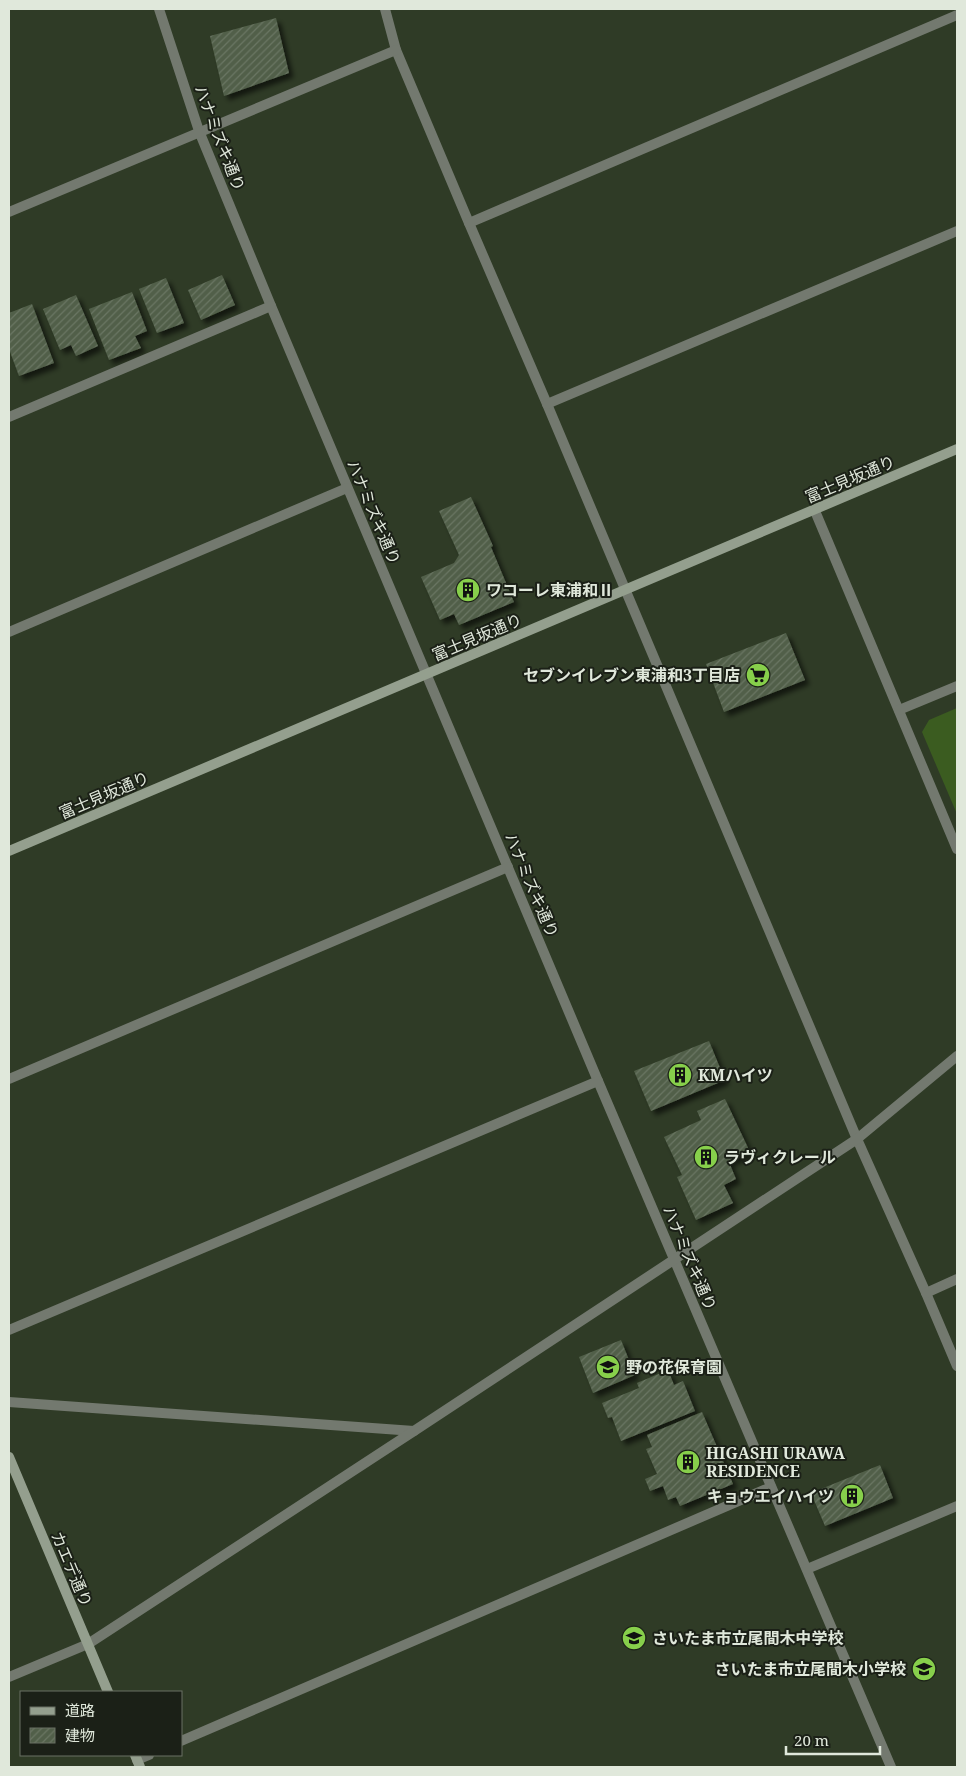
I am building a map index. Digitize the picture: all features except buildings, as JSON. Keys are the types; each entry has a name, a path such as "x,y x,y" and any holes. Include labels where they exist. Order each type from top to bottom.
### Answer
{"street":[{"name":"ハナミズキ通り","path":"159,9 199,131 270,306 891,1767"},
{"path":"385,9 396,50 857,1139 957,1366"},
{"path":"469,222 957,15"},
{"path":"9,212 396,50"},
{"path":"547,404 957,231"},
{"path":"9,417 270,306"},
{"name":"富士見坂通り","path":"9,852 815,511 957,449"},
{"path":"9,632 348,488"},
{"path":"815,511 957,849"},
{"path":"899,710 957,686"},
{"path":"9,1079 508,866"},
{"path":"9,1677 88,1644 414,1431 857,1139 957,1056"},
{"path":"9,1330 598,1081"},
{"path":"926,1293 957,1279"},
{"path":"9,1402 414,1431"},
{"name":"カエデ通り","path":"9,1457 108,1691"},
{"path":"182,1741 771,1487"},
{"path":"807,1569 957,1506"}],"green space":[{"path":"957,708 957,814 922,732 929,720"}],"place":[{"name":"ワコーレ東浦和Ⅱ","path":"468,590"},
{"name":"セブンイレブン東浦和3丁目店","path":"758,675"},
{"name":"KMハイツ","path":"680,1075"},
{"name":"ラヴィクレール","path":"706,1157"},
{"name":"野の花保育園","path":"608,1367"},
{"name":"HIGASHI URAWA RESIDENCE","path":"688,1462"},
{"name":"キョウエイハイツ","path":"852,1496"},
{"name":"さいたま市立尾間木中学校","path":"634,1638"},
{"name":"さいたま市立尾間木小学校","path":"924,1669"}]}
